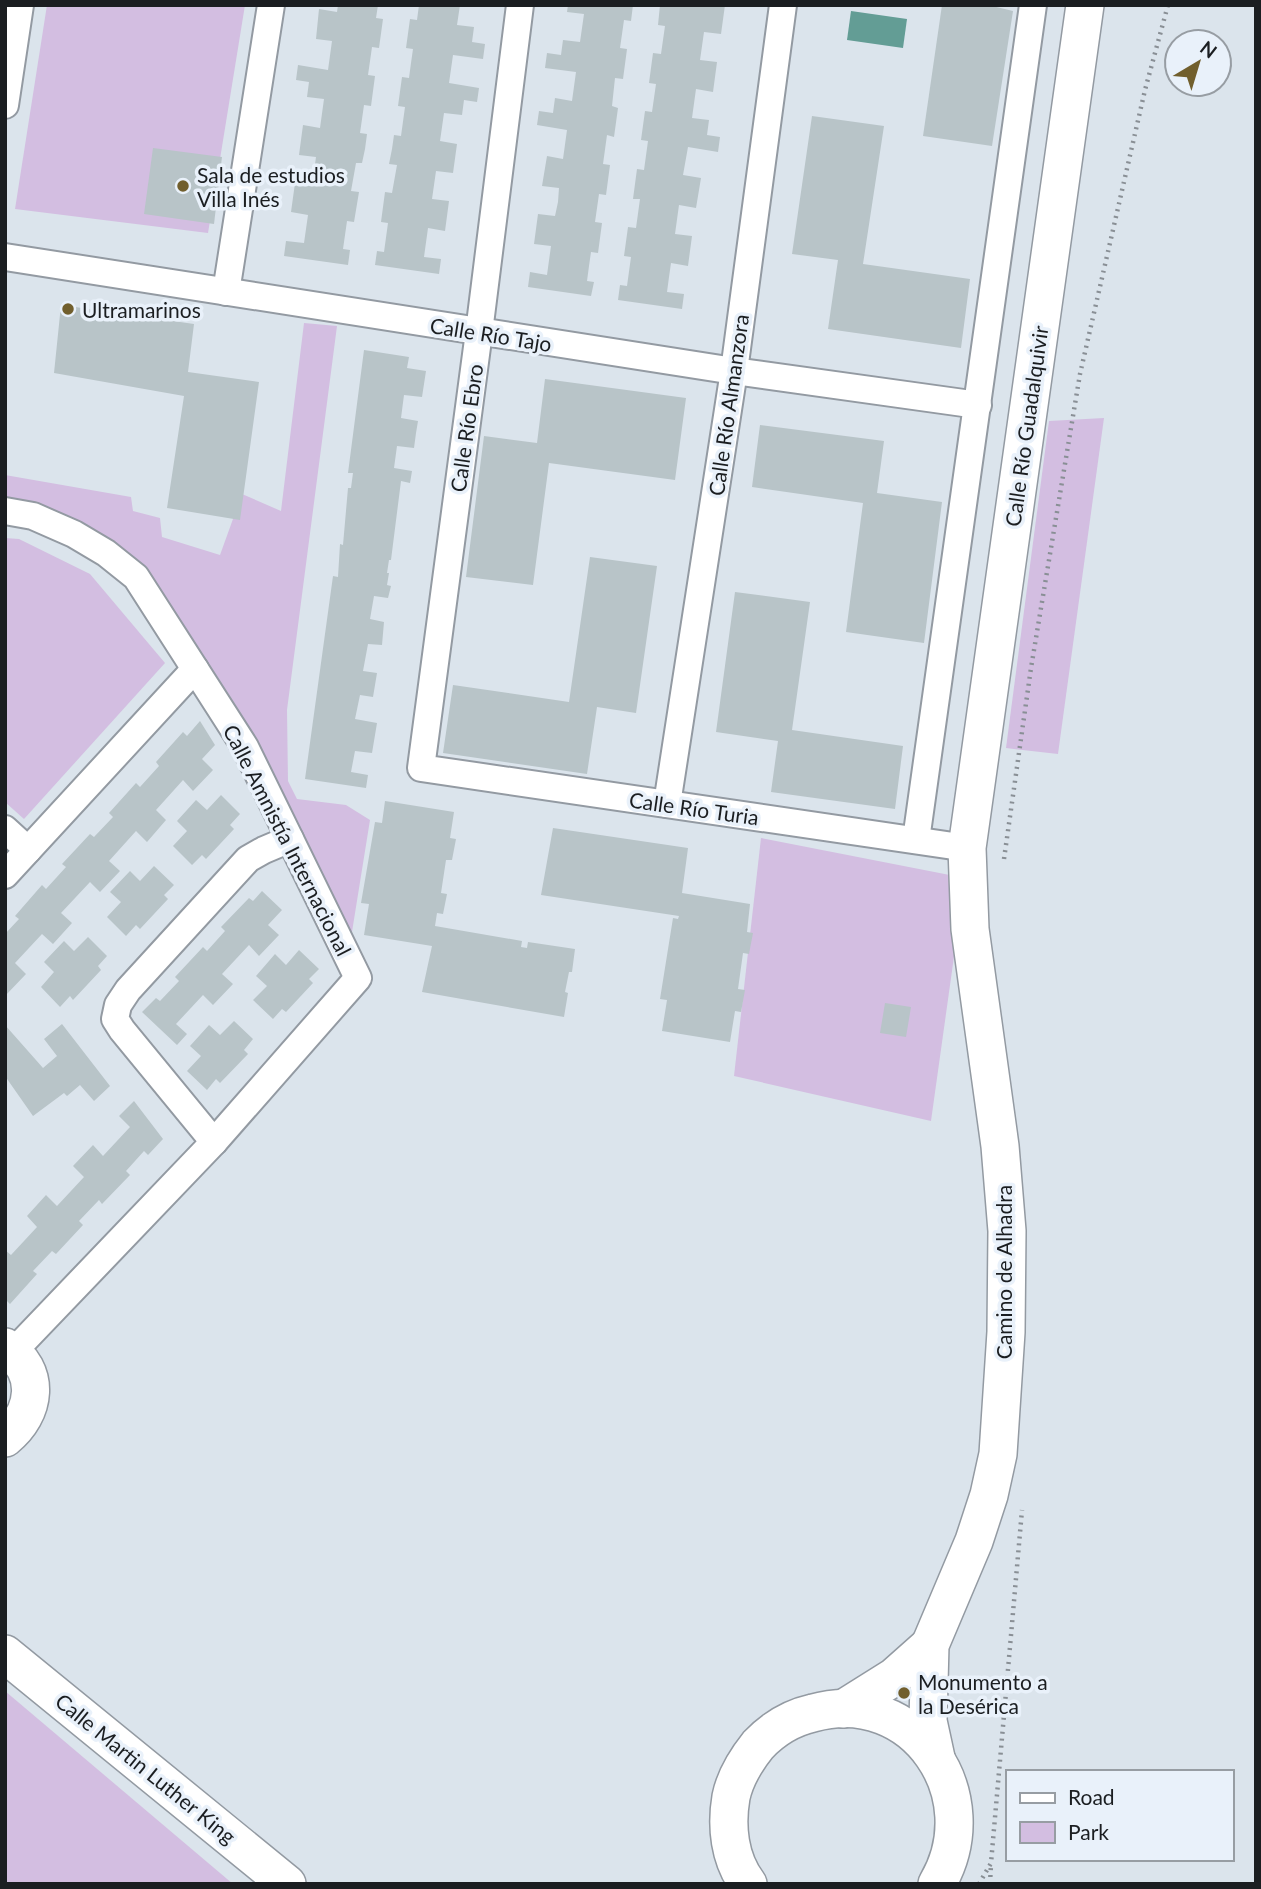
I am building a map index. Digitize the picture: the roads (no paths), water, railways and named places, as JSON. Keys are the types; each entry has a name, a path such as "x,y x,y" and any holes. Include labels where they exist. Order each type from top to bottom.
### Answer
{"street":[{"path":"5,105 20,5"},
{"path":"226,292 271,5"},
{"name":"Calle Río Ebro","path":"421,768 520,5"},
{"name":"Calle Río Almanzora","path":"667,804 734,371 783,5"},
{"path":"916,840 1033,5"},
{"name":"Calle Río Guadalquivir","path":"967,848 1085,5"},
{"name":"Calle Río Tajo","path":"5,257 734,371 978,404"},
{"name":"Calle Amnistía Internacional","path":"5,511 33,516 74,534 106,553 136,577 245,747 358,978 214,1142 9,1350"},
{"path":"5,875 195,669"},
{"name":"Calle Río Turia","path":"421,768 967,848"},
{"path":"5,829 28,850"},
{"path":"214,1142 122,1030 115,1019 118,1005 128,990 248,859 290,839"},
{"name":"Camino de Alhadra","path":"936,1758 928,1721 930,1645 974,1541 989,1494 998,1454 1006,1332 1006,1219 1000,1146 970,929 967,848"},
{"path":"5,1438 19,1426 27,1412 31,1396 24,1365 9,1350"},
{"name":"Camino de Alhadra","path":"843,1709 894,1677 930,1645"},
{"name":"Calle Martin Luther King","path":"5,1654 287,1884"},
{"path":"748,1884 734,1857 729,1835 732,1792 740,1772 765,1738 782,1725 822,1710 843,1709 864,1710 886,1717 922,1741 936,1758 950,1787 956,1819 948,1862 937,1884"}],"place":[{"name":"Sala de estudios Villa Inés","path":"183,186"},
{"name":"Ultramarinos","path":"68,309"},
{"name":"Monumento a la Desérica","path":"904,1693"}]}
